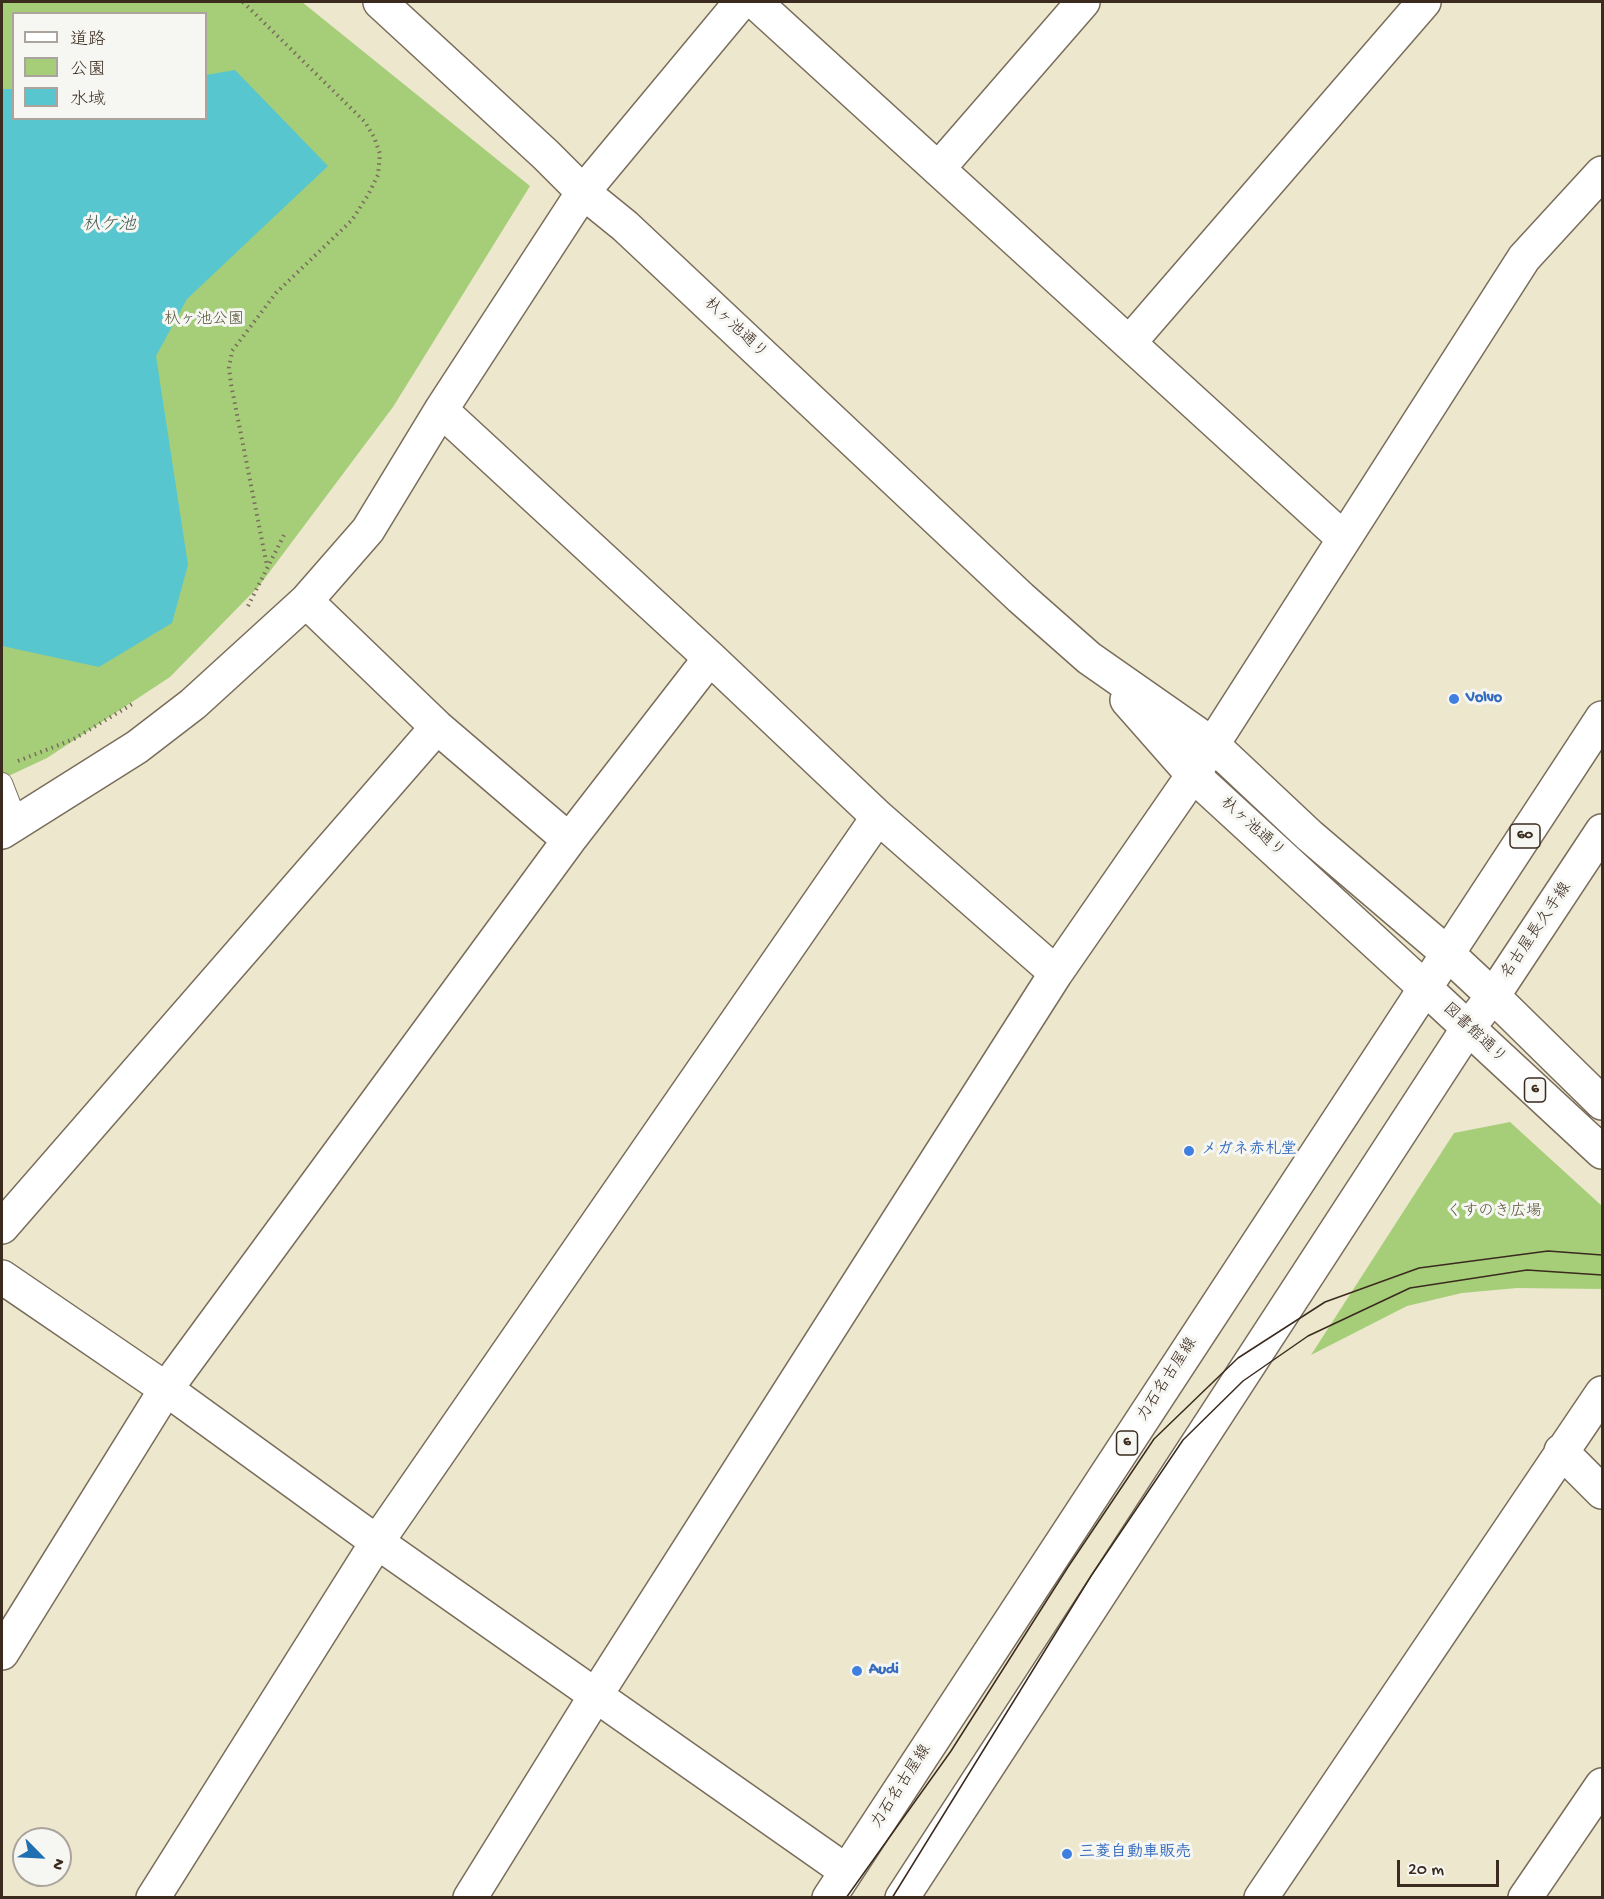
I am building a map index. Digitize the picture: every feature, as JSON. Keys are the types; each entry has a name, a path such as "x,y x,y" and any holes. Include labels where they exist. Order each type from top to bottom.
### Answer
{"street":[{"name":"杁ヶ池通り","path":"380,2 583,192 626,226 1003,582 1089,658 1212,744 1310,836 1447,953"},
{"path":"10,828 137,747 193,704 306,601 368,530 441,410 583,192 741,2"},
{"path":"755,2 1343,538"},
{"path":"939,169 1083,2"},
{"path":"1129,343 1424,2"},
{"path":"470,1898 596,1695 1056,973 1193,774 1524,258 1602,173"},
{"path":"441,410 710,658 878,817 1056,973"},
{"path":"306,601 437,727 569,840"},
{"path":"2,1653 166,1389 569,840 710,658"},
{"name":"杁ヶ池通り","path":"1089,658 1193,774 1425,988"},
{"name":"60","path":"1447,953 1602,718"},
{"path":"2,1227 437,727"},
{"path":"153,1898 377,1542 878,817"},
{"name":"名古屋長久手線","path":"1468,1029 1493,996 1602,831"},
{"name":"力石名古屋線","path":"838,1884 1447,953"},
{"name":"6","path":"1447,953 1602,1103"},
{"name":"図書館通り","path":"1425,988 1602,1152"},
{"path":"902,1898 1468,1029"},
{"path":"2,1277 166,1389 377,1542 596,1695 838,1884"},
{"path":"1261,1898 1602,1393"},
{"path":"1561,1451 1602,1492"},
{"path":"1525,1898 1602,1785"}],"lane":[{"path":"2,783 10,828"}],"path":[{"path":"243,2 365,122 380,154 378,175 352,220 276,293 232,351 229,368 231,384 267,566"},
{"path":"247,608 284,535"},
{"path":"10,765 74,739 141,699"}],"green space":[{"name":"杁ヶ池公園","path":"2,2 302,2 530,186 393,407 259,586 170,677 47,758 2,779"},
{"name":"くすのき広場","path":"1510,1122 1602,1206 1602,1289 1517,1288 1462,1293 1407,1306 1311,1355 1454,1133"}],"water":[{"name":"杁ケ池","path":"235,70 328,166 187,299 156,356 188,565 172,623 99,667 2,646 2,89 12,89 12,120 207,120 207,75"}],"tram line":[{"path":"846,1898 951,1751 1068,1567 1154,1439 1238,1358 1325,1302 1419,1268 1548,1251 1602,1255"},
{"path":"892,1898 1091,1576 1183,1440 1243,1381 1308,1336 1410,1288 1527,1270 1602,1275"}],"place":[{"name":"Volvo","path":"1454,699"},
{"name":"メガネ赤札堂","path":"1189,1151"},
{"name":"Audi","path":"857,1671"},
{"name":"三菱自動車販売","path":"1067,1854"}]}
